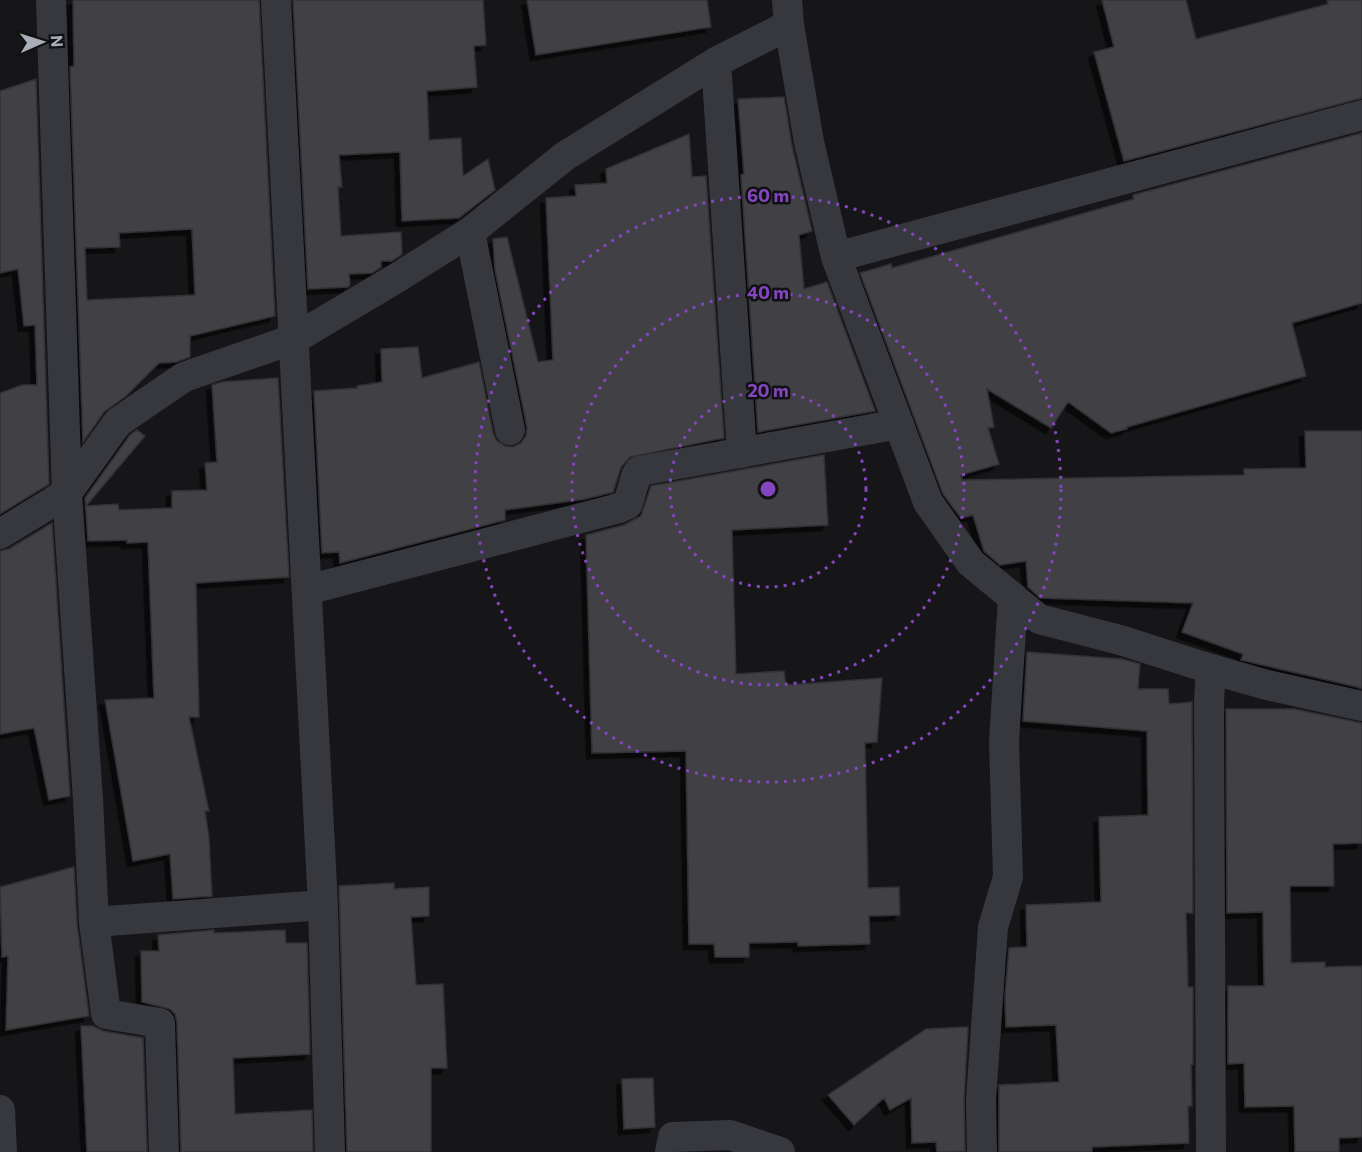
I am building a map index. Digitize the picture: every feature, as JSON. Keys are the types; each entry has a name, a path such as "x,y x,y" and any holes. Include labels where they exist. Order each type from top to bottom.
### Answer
{"street":[{"path":"51,0 67,493 94,922 106,1014 160,1023 164,1152"},
{"path":"276,0 323,905 330,1152"},
{"path":"0,534 67,493 118,422 184,377 294,339 395,279 470,232 565,156 716,62 788,12 809,142 836,257 928,501 971,563 1039,619 1120,640 1268,686 1362,706"},
{"path":"716,62 742,453"},
{"path":"836,257 1362,115"},
{"path":"470,232 510,430"},
{"path":"307,590 619,508 628,504 639,471 899,424"},
{"path":"982,1152 981,1100 993,927 1008,877 1004,742 1013,597"},
{"path":"1211,669 1209,702 1211,1152"},
{"path":"94,922 323,905"},
{"path":"0,1110 2,1152"},
{"path":"670,1152 673,1137 730,1134 780,1152"}],"building":[{"path":"73,0 259,0 275,316 190,336 190,357 176,362 159,363 126,396 104,412 83,442 70,67 74,66","holes":["192,229 195,295 87,300 85,248 120,247 119,233"]},
{"path":"293,0 483,0 486,45 474,46 477,87 427,91 429,140 461,138 463,176 488,159 495,190 459,218 402,221 400,152 339,155 342,187 338,187 341,236 401,232 402,254 392,261 381,261 381,267 372,273 349,274 350,285 348,287 308,289"},
{"path":"527,0 707,0 711,27 536,55"},
{"path":"1102,0 1186,0 1196,39 1328,4 1327,0 1362,0 1362,98 1124,161 1094,52 1114,47"},
{"path":"36,79 49,484 0,514 0,393 22,385 37,385 35,325 24,326 18,269 0,273 0,91"},
{"path":"784,97 792,146 812,231 799,235 804,289 827,282 875,411 758,432 738,99"},
{"path":"1362,133 1362,303 1292,323 1306,376 1111,433 1068,402 1051,428 987,389 994,427 988,428 999,464 961,475 962,480 1244,475 1244,469 1306,468 1305,431 1362,431 1362,688 1241,660 1243,654 1182,632 1193,603 1040,598 1028,587 1026,561 1000,565 984,551 973,515 961,518 943,494 860,273 891,264 892,268 1134,199 1133,195"},
{"path":"689,134 692,177 706,176 724,438 630,457 621,467 613,492 585,499 505,510 505,520 340,563 339,552 322,553 314,391 357,388 357,386 382,382 381,349 418,347 422,378 479,362 493,433 497,441 505,446 513,447 521,443 526,436 527,427 495,270 493,239 507,237 538,362 553,360 546,198 576,196 575,185 607,183 606,169"},
{"path":"278,378 289,577 196,583 199,717 189,717 209,811 205,811 212,896 173,899 170,854 133,861 105,700 154,698 148,542 88,541 85,498 130,435 137,430 145,436 86,506 118,504 119,510 172,508 172,491 207,490 205,463 217,462 212,385 222,382"},
{"path":"824,455 828,525 732,530 736,674 784,671 786,685 882,678 877,742 865,743 868,888 899,887 900,915 869,916 870,944 798,946 798,942 749,943 749,957 715,957 714,944 689,944 686,751 592,753 586,535 624,525 641,516 651,486"},
{"path":"52,523 70,796 49,800 34,728 0,734 0,551 9,549"},
{"path":"1027,652 1122,659 1140,664 1138,689 1168,689 1169,704 1192,702 1193,913 1186,913 1188,987 1193,987 1192,1106 1188,1106 1189,1143 1092,1147 1092,1152 999,1152 999,1085 1059,1082 1056,1025 1006,1027 1005,997 1009,948 1027,947 1026,905 1101,902 1099,817 1148,815 1147,731 1023,721"},
{"path":"1226,709 1294,709 1362,723 1362,843 1333,844 1334,886 1290,886 1291,963 1325,962 1325,967 1362,966 1362,1137 1339,1138 1339,1152 1295,1152 1294,1106 1245,1107 1244,1063 1228,1064 1228,986 1264,986 1263,912 1227,913"},
{"path":"74,867 77,924 89,1016 6,1030 8,956 2,957 0,887"},
{"path":"394,883 394,889 429,887 429,916 411,917 416,985 443,984 447,1068 431,1068 431,1152 347,1152 339,886"},
{"path":"214,930 214,933 285,930 286,943 307,943 310,1054 233,1058 235,1114 312,1110 313,1152 181,1152 177,1022 175,1014 170,1009 142,1002 141,951 159,951 158,935"},
{"path":"81,1026 93,1026 103,1031 143,1038 147,1152 87,1152"},
{"path":"968,1027 964,1099 965,1151 937,1152 936,1142 912,1143 911,1098 890,1110 884,1098 854,1125 828,1095 926,1029"},
{"path":"653,1078 655,1127 624,1129 622,1079"}]}
